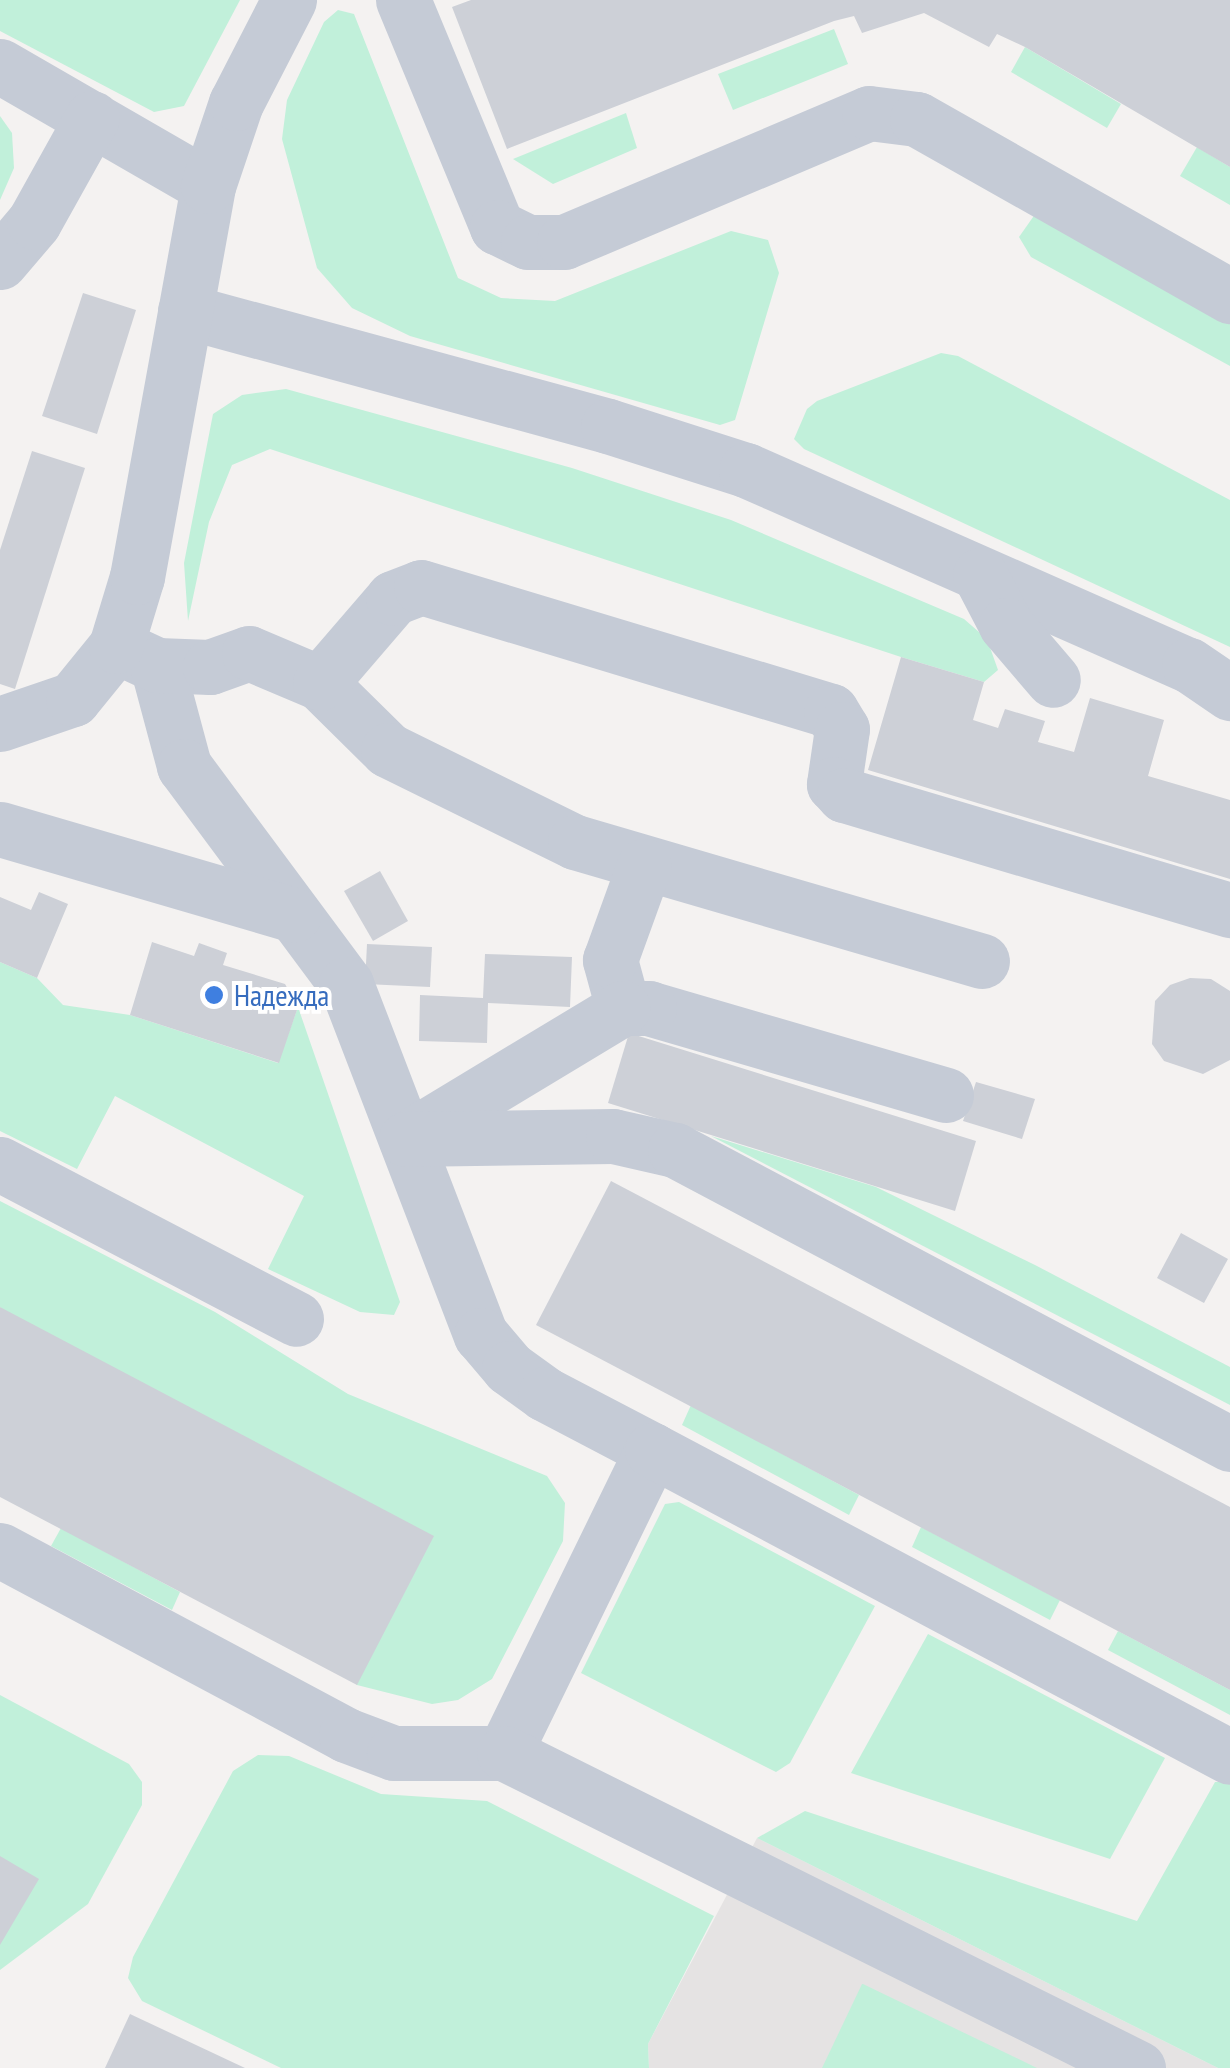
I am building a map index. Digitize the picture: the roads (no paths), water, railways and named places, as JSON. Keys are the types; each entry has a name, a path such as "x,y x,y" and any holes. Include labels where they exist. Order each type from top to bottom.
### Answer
{"street":[{"path":"289,0 236,103 208,186 137,577 137,655 184,766 346,984 481,1335 509,1368 545,1394 1230,1757"},
{"path":"403,0 498,227 528,242 564,242 869,113 917,119 1230,296"},
{"path":"0,66 208,186"},
{"path":"0,262 34,222 92,118"},
{"path":"185,311 729,464 942,553 980,575 1188,666 1230,693"},
{"path":"980,575 1006,625 1052,680"},
{"path":"320,682 394,598 421,587 831,711 842,729 834,784 844,795 1230,910"},
{"path":"0,724 73,699 137,655 210,667 249,652 320,682 388,750 575,842 644,866 982,961"},
{"path":"0,829 294,915"},
{"path":"623,1008 610,960 644,866"},
{"path":"406,1139 623,1008 649,1008 946,1095"},
{"path":"406,1139 613,1136 675,1150 1230,1444"},
{"path":"0,1164 296,1319"},
{"path":"504,1752 652,1450"},
{"path":"0,1550 346,1735 394,1753 504,1752 1138,2068"}],"place":[{"name":"Надежда","path":"214,995"}]}
